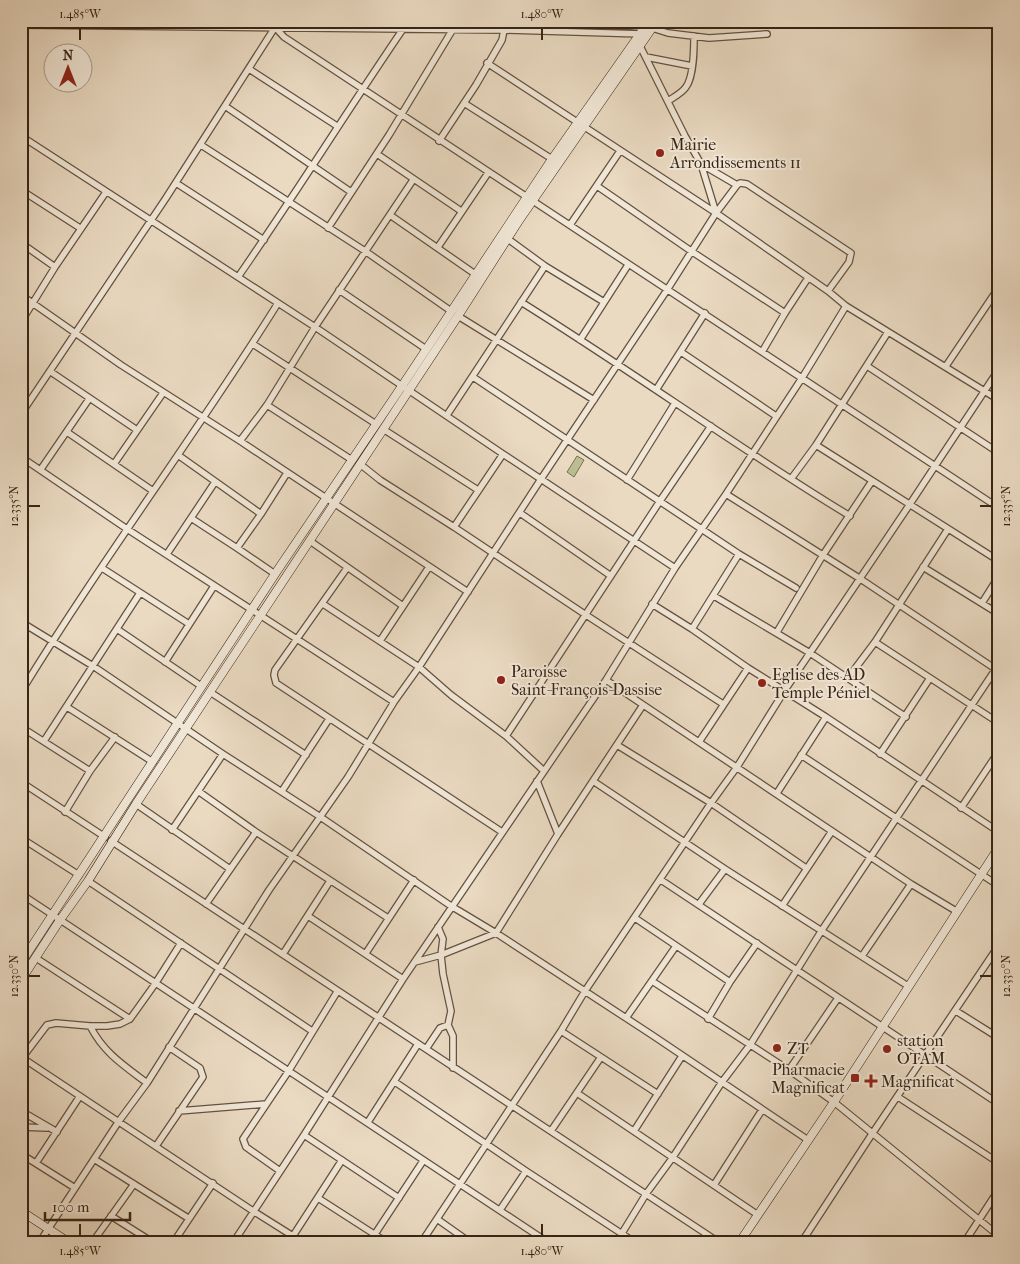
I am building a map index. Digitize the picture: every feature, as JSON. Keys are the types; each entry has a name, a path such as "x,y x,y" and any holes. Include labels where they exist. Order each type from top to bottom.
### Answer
{"main road":[{"path":"21,964 79,875 136,804 335,504 380,427 458,316 508,239 552,159 582,125 640,46 649,28"},
{"path":"406,388 426,349 475,274 530,199 649,28"},
{"path":"21,980 88,881 108,839 177,723 352,460 380,427"},
{"path":"741,1242 999,847"},
{"path":"21,1211 70,1243"}],"street":[{"path":"21,414 201,145 279,21"},
{"path":"371,21 649,28 668,33 709,38 767,34"},
{"path":"328,228 453,30 453,22"},
{"path":"21,25 453,30 649,28"},
{"path":"275,27 284,37 439,141 570,225 628,265 705,313 999,508"},
{"path":"238,277 403,29"},
{"path":"439,141 502,40 504,30"},
{"path":"668,101 681,93 688,85 694,56 694,36"},
{"path":"640,46 701,164 716,213"},
{"path":"646,57 692,66"},
{"path":"487,63 716,213 828,291 846,306 999,400"},
{"path":"249,69 337,126"},
{"path":"464,103 552,159"},
{"path":"225,106 313,164 351,192"},
{"path":"21,136 315,327 502,454 636,540 675,568"},
{"path":"201,145 365,252 451,311"},
{"path":"570,225 620,151"},
{"path":"376,154 461,211"},
{"path":"701,164 737,185"},
{"path":"438,247 488,173"},
{"path":"240,441 267,405 315,327 413,180"},
{"path":"176,183 264,240"},
{"path":"39,1243 118,1121 194,1009 292,855 348,777 394,702 419,668 716,213 737,185 740,183 747,184 851,254 849,262 828,291"},
{"path":"597,186 785,313"},
{"path":"21,190 80,228"},
{"path":"21,322 80,228 106,192"},
{"path":"390,215 475,274"},
{"path":"508,239 545,266 604,302"},
{"path":"21,243 55,267"},
{"path":"580,340 628,265"},
{"path":"447,415 545,266"},
{"path":"762,352 808,278"},
{"path":"946,366 999,287"},
{"path":"340,290 426,349"},
{"path":"21,296 163,393 240,441 468,592"},
{"path":"521,302 618,364 751,454 850,516"},
{"path":"21,692 278,303"},
{"path":"233,1243 451,906 606,680 675,568 802,378 846,306"},
{"path":"656,390 705,313"},
{"path":"458,316 594,400"},
{"path":"791,479 816,445 888,332"},
{"path":"252,344 478,490"},
{"path":"680,352 776,416"},
{"path":"867,366 999,453"},
{"path":"421,1243 561,1031 585,991 737,767 785,690 999,369"},
{"path":"50,372 137,430"},
{"path":"473,377 739,554 796,588"},
{"path":"114,464 163,393"},
{"path":"41,469 89,399"},
{"path":"627,480 675,403"},
{"path":"267,405 352,460"},
{"path":"506,736 711,426"},
{"path":"67,432 153,491"},
{"path":"816,445 999,561"},
{"path":"454,527 502,454"},
{"path":"178,455 260,514"},
{"path":"21,457 127,529 394,702"},
{"path":"360,464 380,480 723,704"},
{"path":"237,548 287,473"},
{"path":"777,632 822,555 872,481"},
{"path":"167,554 215,482"},
{"path":"616,1243 646,1194 673,1157 722,1082 750,1045 822,930 971,704 998,668 726,494"},
{"path":"520,513 611,576"},
{"path":"191,518 275,574"},
{"path":"848,678 875,642 948,529"},
{"path":"310,541 403,606"},
{"path":"692,629 739,554"},
{"path":"380,641 429,567"},
{"path":"923,567 999,614"},
{"path":"102,568 188,624"},
{"path":"347,568 275,670 274,679 281,688 502,832"},
{"path":"982,603 999,576"},
{"path":"165,662 214,586"},
{"path":"44,741 140,593"},
{"path":"714,596 777,632 906,716"},
{"path":"323,604 419,668 506,736 544,771"},
{"path":"652,604 999,832"},
{"path":"21,622 93,666 223,754 320,816 451,906 585,991 808,1140"},
{"path":"117,629 202,686"},
{"path":"875,642 999,723"},
{"path":"699,742 748,668"},
{"path":"21,676 28,681"},
{"path":"880,754 930,678"},
{"path":"606,680 911,884 956,911"},
{"path":"210,692 306,755"},
{"path":"416,962 441,955 496,933 558,834 643,705"},
{"path":"67,707 153,762"},
{"path":"777,793 826,717"},
{"path":"282,792 329,719"},
{"path":"21,727 90,772"},
{"path":"65,812 90,772 115,738"},
{"path":"617,745 711,803 806,868"},
{"path":"961,808 999,751"},
{"path":"172,830 223,754"},
{"path":"801,755 999,886"},
{"path":"537,781 558,834"},
{"path":"21,782 720,1243"},
{"path":"593,782 908,986"},
{"path":"198,791 256,832 388,918"},
{"path":"136,804 230,869"},
{"path":"782,906 832,831"},
{"path":"206,904 256,832"},
{"path":"21,838 79,875"},
{"path":"699,904 725,869"},
{"path":"366,953 414,880"},
{"path":"661,880 999,1104"},
{"path":"88,881 312,1031"},
{"path":"284,954 330,881"},
{"path":"862,956 911,884"},
{"path":"21,894 549,1243"},
{"path":"308,916 403,979"},
{"path":"635,918 730,982"},
{"path":"438,927 443,939 441,955 443,974 452,1011 448,1025 453,1036 454,1068"},
{"path":"182,943 130,1020 120,1024 90,1026 56,1023 47,1025 22,1057 304,1243"},
{"path":"708,1019 756,943"},
{"path":"626,1018 676,946"},
{"path":"801,1243 999,946"},
{"path":"36,958 130,1020"},
{"path":"652,981 789,1070 834,1102 999,1236"},
{"path":"280,1171 246,1147 243,1142 337,992"},
{"path":"789,1070 838,998"},
{"path":"956,1011 996,1036 999,1026"},
{"path":"426,1049 440,1028 448,1025"},
{"path":"90,1026 97,1040 110,1055 146,1082"},
{"path":"561,1031 658,1094"},
{"path":"368,1122 418,1044"},
{"path":"156,1146 203,1077 200,1068 169,1046"},
{"path":"634,1131 682,1056"},
{"path":"551,1131 601,1057"},
{"path":"395,1082 636,1243"},
{"path":"577,1094 758,1216"},
{"path":"36,1163 80,1096"},
{"path":"898,1097 999,1163"},
{"path":"179,1111 266,1104"},
{"path":"714,1185 762,1110"},
{"path":"21,1111 57,1132"},
{"path":"21,1127 48,1128"},
{"path":"304,1135 399,1198"},
{"path":"21,1154 75,1188"},
{"path":"94,1159 188,1218"},
{"path":"293,1236 342,1160"},
{"path":"375,1234 423,1161"},
{"path":"500,1210 526,1171"},
{"path":"173,1243 213,1183"},
{"path":"92,1243 134,1184"},
{"path":"964,1243 999,1190"},
{"path":"318,1198 388,1243"},
{"path":"111,1216 154,1243"},
{"path":"437,1219 471,1243"}],"green space":[{"path":"577,456 584,460 574,477 567,472"}],"place":[{"name":"Mairie Arrondissements 11","path":"660,153"},
{"name":"Paroisse Saint-François-Dassise","path":"501,680"},
{"name":"Eglise des AD Temple Péniel","path":"762,683"},
{"name":"ZT","path":"777,1048"},
{"name":"station OTAM","path":"887,1049"},
{"name":"Pharmacie Magnificat","path":"855,1078"},
{"name":"Magnificat","path":"871,1081"}]}
